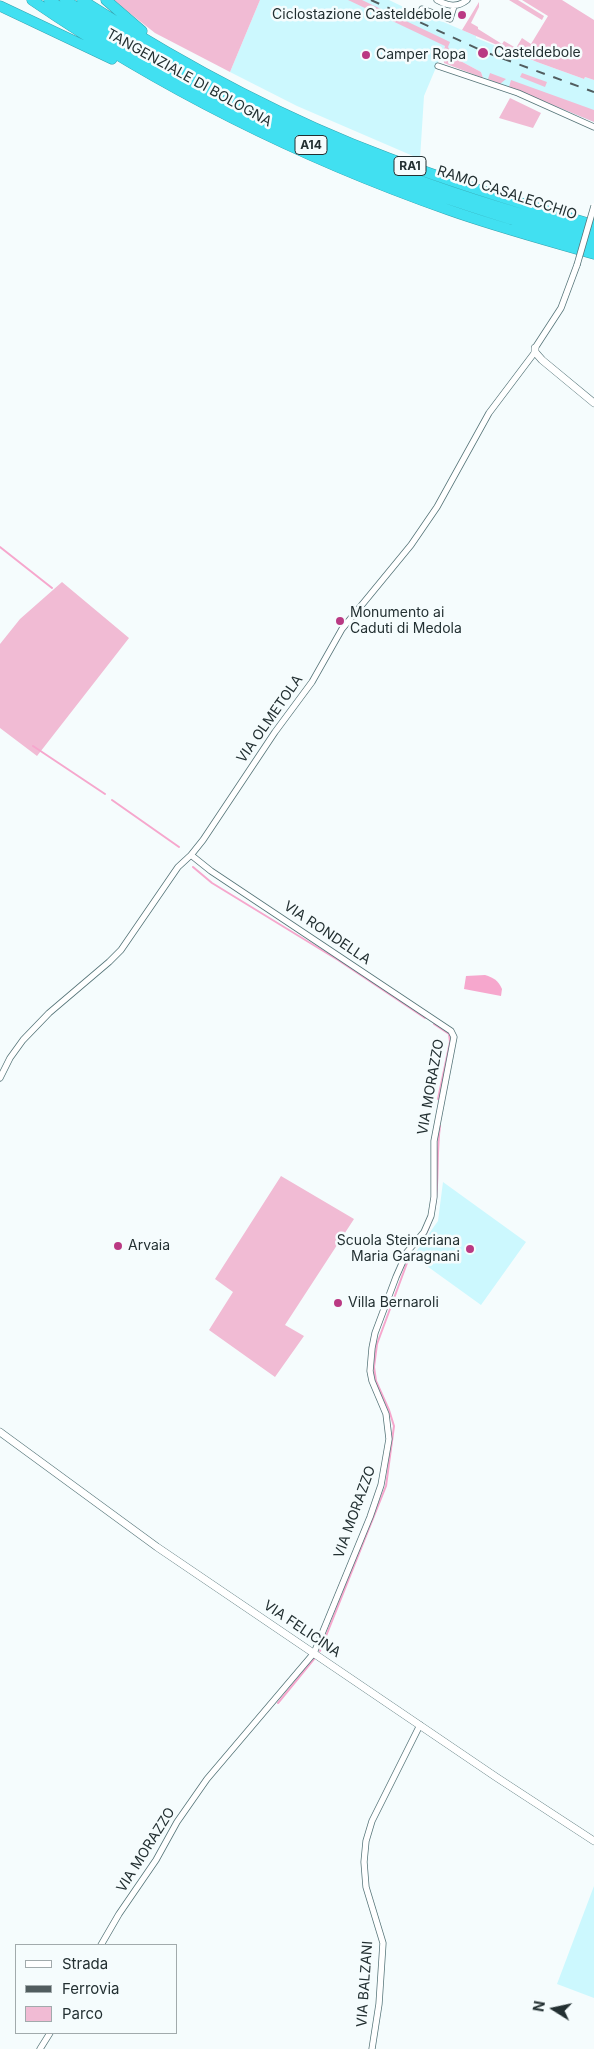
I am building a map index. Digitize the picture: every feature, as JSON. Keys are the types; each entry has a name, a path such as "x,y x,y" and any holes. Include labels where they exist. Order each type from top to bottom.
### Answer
{"highway":[{"name":"TANGENZIALE DI BOLOGNA","path":"32,0 100,45 160,81 270,138 374,182 451,211 594,254"},
{"name":"RAMO CASALECCHIO","path":"49,0 109,39 177,79 284,133 348,162 465,205 594,244"},
{"name":"RAMO CASALECCHIO","path":"65,0 183,72 255,110 316,138 445,189 594,235"},
{"name":"TANGENZIALE DI BOLOGNA","path":"82,0 137,34 234,88 323,131 387,158 450,181 594,225"},
{"path":"106,0 146,34 234,88"},
{"path":"0,6 160,81"}],"street":[{"path":"437,0 446,5 454,6 467,0"},
{"path":"422,9 448,19 453,14 454,6"},
{"path":"438,66 518,93 594,126"},
{"name":"VIA OLMETOLA","path":"0,1078 10,1058 23,1040 48,1013 121,950 178,867 191,855 312,682 342,629 411,545 442,499 489,413 535,350 561,308 577,266 594,205"},
{"path":"535,350 572,387 594,403"},
{"name":"VIA RONDELLA","path":"191,855 205,867 451,1031"},
{"name":"VIA MORAZZO","path":"102,1944 119,1914 156,1860 177,1822 207,1779 314,1653 381,1485 387,1458 389,1424 372,1380 370,1371 372,1348 396,1277 407,1252 424,1232 431,1216 434,1197 434,1141 438,1112 451,1058 454,1037 451,1031"},
{"name":"VIA FELICINA","path":"0,1432 157,1547 594,1841"},
{"name":"VIA BALZANI","path":"372,2049 379,2004 383,1943 366,1887 364,1862 366,1841 372,1821 420,1725"},
{"path":"40,2049 49,2034"}],"shaded area":[{"path":"260,0 389,0 418,14 425,14 476,36 476,38 537,62 584,79 585,77 594,80 594,122 483,78 481,72 453,57 445,46 424,96 420,159 297,106 230,72"},
{"path":"485,975 499,983 502,989 501,996 464,989 466,976"},
{"name":"Scuola Steineriana Maria Garagnani","path":"443,1182 526,1242 481,1305 413,1256 438,1221"},
{"path":"594,1886 594,1998 557,1984"}],"green space":[{"path":"113,0 260,0 230,72 155,33"},
{"path":"348,0 362,0 450,42 448,47 453,57 481,72 483,78 444,63 443,52 445,46"},
{"path":"509,0 518,0 544,16 542,20"},
{"path":"522,0 562,0 594,20 594,80 585,77 584,79 537,62 462,30 479,2 479,7 471,23 478,27 478,29 502,44 504,41 516,48 522,38 531,44 548,16"},
{"path":"490,73 506,79 500,84 488,79"},
{"path":"522,73 547,82 545,87 520,77"},
{"path":"511,80 594,110 594,122 509,87"},
{"path":"510,98 541,113 533,128 499,118"},
{"path":"62,582 129,638 37,756 0,728 0,644 20,619"},
{"path":"281,1176 354,1219 285,1325 304,1336 275,1377 209,1330 233,1292 215,1279"}],"waterway":[{"path":"0,547 52,588"},
{"path":"33,746 105,794"},
{"path":"112,800 179,847"},
{"path":"193,867 212,883 338,960 425,1018"},
{"path":"434,1024 449,1034 450,1042 438,1099"},
{"path":"419,1245 427,1232 435,1203 440,1126"},
{"path":"320,1651 386,1486 394,1426 376,1381 374,1367 377,1344 410,1255"},
{"path":"278,1703 314,1659"}],"railway":[{"path":"371,0 485,52 594,92"}],"place":[{"name":"Ciclostazione Casteldebole","path":"462,15"},
{"name":"Casteldebole","path":"483,53"},
{"name":"Camper Ropa","path":"366,55"},
{"name":"Monumento ai Caduti di Medola","path":"340,621"},
{"name":"Arvaia","path":"118,1246"},
{"name":"Scuola Steineriana Maria Garagnani","path":"470,1249"},
{"name":"Villa Bernaroli","path":"338,1303"}]}
